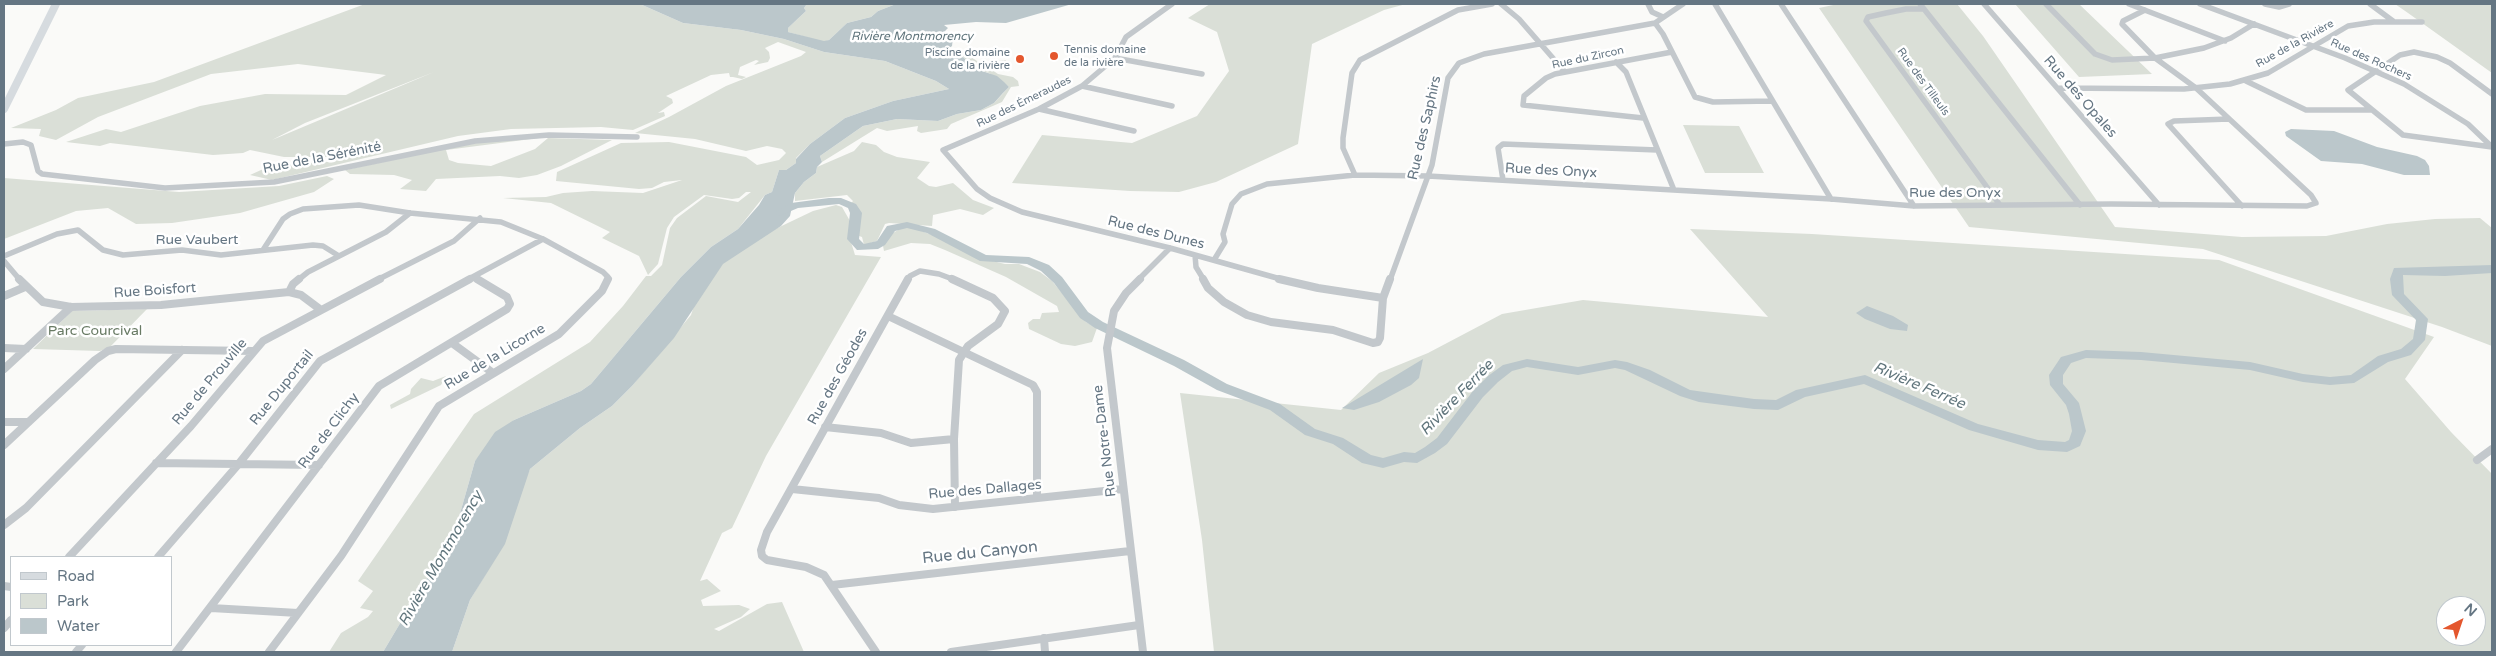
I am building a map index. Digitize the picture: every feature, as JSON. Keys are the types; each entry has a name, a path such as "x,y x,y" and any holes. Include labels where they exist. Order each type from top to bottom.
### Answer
{"main road":[{"path":"4,109 56,4"}],"street":[{"name":"Rue des Émeraudes","path":"943,150 1039,109 1082,86 1115,58 1126,37 1172,4"},
{"path":"1355,175 1343,148 1343,138 1352,72 1360,60 1458,10 1492,4"},
{"path":"1502,4 1565,72"},
{"path":"1648,4 1652,12 1663,17"},
{"name":"Rue des Saphirs","path":"1195,255 1196,267 1208,288 1224,302 1247,315 1271,322 1333,330 1373,343 1380,338 1384,298 1428,176 1448,78 1452,69 1459,63 1484,54 1655,23 1683,4"},
{"path":"1715,4 1831,199"},
{"path":"1781,4 1914,206"},
{"name":"Rue des Opales","path":"1984,4 2159,205"},
{"path":"2046,4 2096,54 2112,60 2155,58 2196,50 2224,41 2254,24"},
{"path":"2129,4 2224,41"},
{"name":"Rue des Rochers","path":"2200,4 2376,70 2452,113 2482,136 2492,147"},
{"path":"2265,4 2279,8 2289,4"},
{"path":"2370,4 2393,21"},
{"path":"1922,6 2080,205"},
{"name":"Rue des Tilleuls","path":"1922,6 1868,17 1866,20 2000,205"},
{"name":"Rue des Onyx","path":"1214,260 1225,242 1223,234 1232,204 1241,194 1267,184 1355,175 1503,180 1831,199 1914,206 2307,206 2316,203 2311,195 2196,88 2155,58 2122,24 2123,21 2145,10"},
{"name":"Rue de la Rivière","path":"2058,88 2196,88 2246,81 2268,73 2348,26 2393,21 2422,22"},
{"path":"1655,23 1692,93 1699,100 1713,102 1772,101"},
{"name":"Rue du Zircon","path":"1643,118 1523,105 1524,96 1546,78 1565,72 1672,52"},
{"path":"2492,94 2450,63 2423,54 2405,53 2376,70 2348,90 2403,135 2492,147"},
{"path":"1115,58 1202,74"},
{"path":"1616,62 1626,72 1643,118 1674,190"},
{"path":"2246,81 2306,110 2372,110"},
{"path":"1082,86 1172,106"},
{"path":"1039,109 1134,131"},
{"path":"2229,119 2174,121 2168,124 2172,131 2242,206"},
{"name":"Rue de la Sérénité","path":"4,144 23,142 31,145 38,171 42,174 165,188 274,182 475,141 549,135 637,137"},
{"path":"1503,180 1498,148 1503,144 1657,150"},
{"name":"Rue des Dunes","path":"943,150 977,189 1004,205 1049,220 1170,248 1318,288 1384,298"},
{"name":"Rue de la Licorne","path":"263,250 267,241 283,219 303,209 358,205 410,213 480,218 500,222 543,239 603,272 608,277 607,284 558,334 448,399 432,413 341,556 269,652"},
{"path":"321,310 301,295 289,292 293,284 303,276 396,226 410,213"},
{"name":"Rue de Prouville","path":"69,556 191,426 253,351 270,335 454,242 480,218"},
{"name":"Rue Vaubert","path":"4,256 57,234 78,230 103,250 123,255 182,250 221,255 313,245 323,246 339,256"},
{"name":"Rue Duportail","path":"159,556 237,466 320,361 543,239"},
{"name":"Rue Notre-Dame","path":"1142,652 1107,348 1114,311 1126,292 1170,248"},
{"name":"Rue Boisfort","path":"4,261 25,286 43,302 71,308 161,305 289,292"},
{"name":"Rue des Géodes","path":"876,652 832,585 816,570 777,563 762,556 761,550 767,532 914,273 926,271 972,287 993,298 1004,311 998,324 963,352"},
{"name":"Rue de Clichy","path":"176,652 379,386 502,314 510,304 506,297 473,277"},
{"path":"4,296 25,286"},
{"path":"4,369 71,308"},
{"path":"888,316 963,352 1026,379 1037,392 1037,498"},
{"path":"452,343 493,372"},
{"path":"4,348 26,349"},
{"path":"4,445 26,422 108,351 116,349 253,351"},
{"path":"4,525 26,508 182,350"},
{"path":"955,507 956,371 963,352"},
{"path":"4,422 26,422"},
{"path":"825,427 881,434 911,443 954,439"},
{"path":"2476,460 2492,449"},
{"path":"156,463 237,466 319,465"},
{"name":"Rue des Dallages","path":"792,489 879,498 914,507 955,507 1123,489"},
{"name":"Rue du Canyon","path":"832,585 1130,551"},
{"path":"210,608 298,612"},
{"path":"951,652 1139,625"},
{"path":"1044,638 1045,652"}],"green space":[{"path":"365,4 640,4 683,23 741,30 784,39 824,52 885,61 936,81 949,89 893,101 845,118 810,144 796,158 796,163 786,170 779,170 772,192 765,195 738,229 711,247 681,277 591,384 581,391 514,420 475,461 455,531 383,652 329,652 341,633 368,617 373,611 360,608 373,591 358,581 474,414 590,342 623,306 646,276 651,276 662,265 670,228 677,218 706,196 738,202 751,192 746,192 739,198 732,199 704,195 674,217 667,228 658,264 648,275 639,256 602,238 610,232 551,203 503,198 546,197 563,193 592,191 643,193 682,180 664,182 652,188 639,189 556,181 557,172 621,143 669,142 746,157 757,165 779,160 786,153 782,149 767,146 746,151 695,139 635,133 726,86 801,56 806,52 778,42 765,48 769,52 770,58 768,62 754,65 759,61 756,60 740,67 738,75 746,77 742,79 730,77 729,73 711,75 666,96 672,99 673,103 658,113 664,112 665,116 633,130 601,127 511,129 458,136 272,180 250,175 272,165 327,162 343,157 284,157 250,150 243,153 213,155 110,143 100,146 66,142 106,129 121,132 200,106 265,94 346,95 386,75 298,64 211,74 98,117 56,140 39,136 41,129 11,128 56,110 78,98 154,82","holes":["434,72 272,140 305,123"]},
{"path":"807,4 896,4 878,11 871,17 847,23 829,40 824,42 788,32 788,28 806,11 804,8"},
{"path":"1210,4 1406,4 1384,10 1312,44 1298,144 1216,182 1179,192 1130,191 1012,183 1042,135 1132,143 1197,116 1229,71 1217,32 1188,18"},
{"path":"1838,4 1957,4 1983,36 2115,227 2242,237 2326,236 2387,224 2435,219 2480,218 2492,228 2492,346 2442,327 2203,249 1969,227 1819,8"},
{"path":"2015,4 2079,4 2152,74 2079,77"},
{"path":"2395,4 2492,4 2492,73 2408,13"},
{"path":"947,49 962,51 980,63 1006,60 1008,70 998,67 989,68 998,74 1013,77 1018,81 1019,86 1011,87 1002,102 951,124 947,129 921,133 917,131 918,126 887,131 877,128 822,162 820,156 863,126 897,119 938,121 957,114 981,110 994,103 1009,87 989,73 976,69 956,51"},
{"path":"1683,125 1739,126 1764,173 1705,173"},
{"path":"539,138 446,150 449,160 458,163 491,166 535,149 548,138 612,140 561,166 537,175 519,178 500,176 436,179 426,191 400,189 412,180 394,175 350,174 345,170 472,143"},
{"path":"862,142 876,145 884,152 897,157 930,162 917,178 929,186 936,187 953,183 973,200 994,208 983,215 960,209 933,215 932,226 885,224 877,241 864,245 862,237 859,236 859,222 848,207 853,201 847,195 795,201 795,193 804,182 816,173 817,167 854,151"},
{"path":"327,176 334,179 314,192 240,213 172,223 136,224 108,208 76,211 4,239 4,178 179,192 279,186"},
{"path":"836,205 842,207 850,221 851,242 855,255 881,257 766,456 732,528 722,533 700,581 707,579 721,591 701,600 703,606 739,605 750,609 741,617 714,629 719,631 767,604 782,602 804,652 452,652 470,600 485,575 530,469 580,428 612,406 632,386 691,315 694,306 722,264 769,232 813,211"},
{"path":"903,227 916,229 943,239 976,257 1005,264 1019,264 1040,272 1052,281 1086,322 1097,328 1092,342 1075,346 1061,344 1029,329 1028,323 1033,319 1040,319 1042,313 1059,312 1057,306 1006,277 945,250 930,244 911,243 884,251 883,246 888,236"},
{"path":"1690,229 1812,234 2219,260 2434,337 2405,379 2451,432 2492,474 2492,652 1214,652 1202,540 1180,393 1341,410 1379,373 1428,353 1502,314 1583,300 1768,317"},
{"name":"Parc Courcival","path":"147,309 110,347 100,351 33,349 72,311"},
{"path":"446,376 441,385 391,409 390,405 410,394 411,389 421,378 433,381"}],"water":[{"name":"Rivière Montmorency","path":"640,4 807,4 804,8 806,11 788,28 788,32 824,41 829,40 847,23 871,17 878,11 896,4 1072,4 1006,23 976,22 944,25 948,28 945,31 946,34 953,37 952,46 948,49 956,51 976,69 997,76 1009,87 994,103 981,110 957,114 938,121 897,119 863,126 820,156 822,162 817,167 816,173 804,182 795,193 790,216 781,226 723,264 674,338 632,386 612,406 580,428 530,469 505,544 470,600 452,652 383,652 455,531 475,461 495,432 514,420 581,391 591,384 681,277 711,247 738,229 759,205 765,195 772,192 779,170 786,170 796,163 796,159 810,144 845,118 893,101 949,89 936,81 885,61 824,52 784,39 741,30 683,23"},
{"path":"2291,129 2334,131 2377,147 2417,156 2425,160 2429,166 2430,175 2404,175 2362,164 2321,161 2286,136 2285,132"},
{"path":"1867,306 1893,316 1908,325 1907,331 1890,329 1865,319 1856,313"},
{"path":"1423,359 1419,378 1411,385 1379,402 1354,410 1342,408"}],"waterway":[{"name":"Rivière Ferrée","path":"779,213 795,205 841,201 852,206 856,213 853,239 861,248 874,247 881,243 891,228 907,225 931,231 984,258 1029,261 1045,268 1058,280 1084,315 1099,325 1179,363 1222,387 1275,407 1310,432 1338,441 1367,459 1383,463 1404,457 1417,458 1430,450 1442,441 1478,394 1493,379 1508,368 1527,363 1578,371 1615,364 1627,366 1685,393 1699,397 1754,404 1778,405 1801,393 1865,379 1974,427 2038,445 2067,447 2075,443 2079,431 2072,403 2057,385 2056,375 2066,360 2086,354 2141,356 2250,366 2303,378 2330,381 2354,379 2383,359 2406,352 2419,340 2422,319 2398,295 2396,279 2398,271 2445,272 2492,269"}],"place":[{"name":"Tennis domaine de la rivière","path":"1054,56"},
{"name":"Piscine domaine de la rivière","path":"1020,59"}]}
